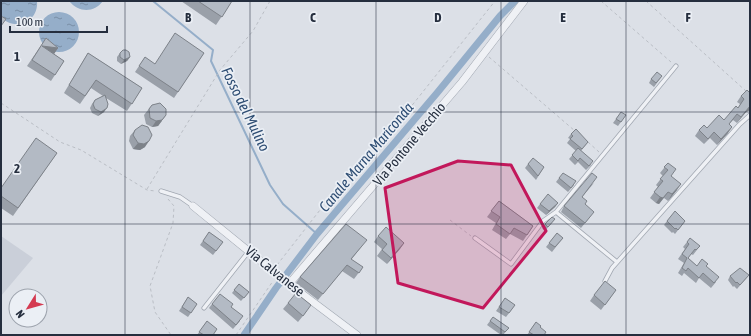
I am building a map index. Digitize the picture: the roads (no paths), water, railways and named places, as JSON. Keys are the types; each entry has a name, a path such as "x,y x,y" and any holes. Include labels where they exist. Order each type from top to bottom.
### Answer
{"street":[{"name":"Via Pontone Vecchio","path":"288,283 462,82 524,1"},
{"name":"Via Calvanese","path":"193,206 250,250 288,283 357,335"}],"lane":[{"path":"475,238 511,264 543,220 556,212 676,66"},
{"path":"605,281 617,262 739,125 750,116"},
{"path":"161,191 180,197 193,206"},
{"path":"556,212 617,262"},
{"path":"204,308 250,250"}],"water":[{"path":"1,1 37,1 37,8 30,19 19,24 13,24 1,17"},
{"path":"69,1 103,1 95,8 86,10 77,8"},
{"path":"63,12 70,15 76,21 79,32 78,40 70,49 63,52 55,52 48,49 40,40 39,28 42,21 51,13"}],"waterway":[{"name":"Fosso del Mulino","path":"153,1 213,50 211,61 270,185 283,204 317,234"},
{"name":"Canale Marna Mariconda","path":"244,335 276,288 317,234 437,93 500,16 515,1"}]}
